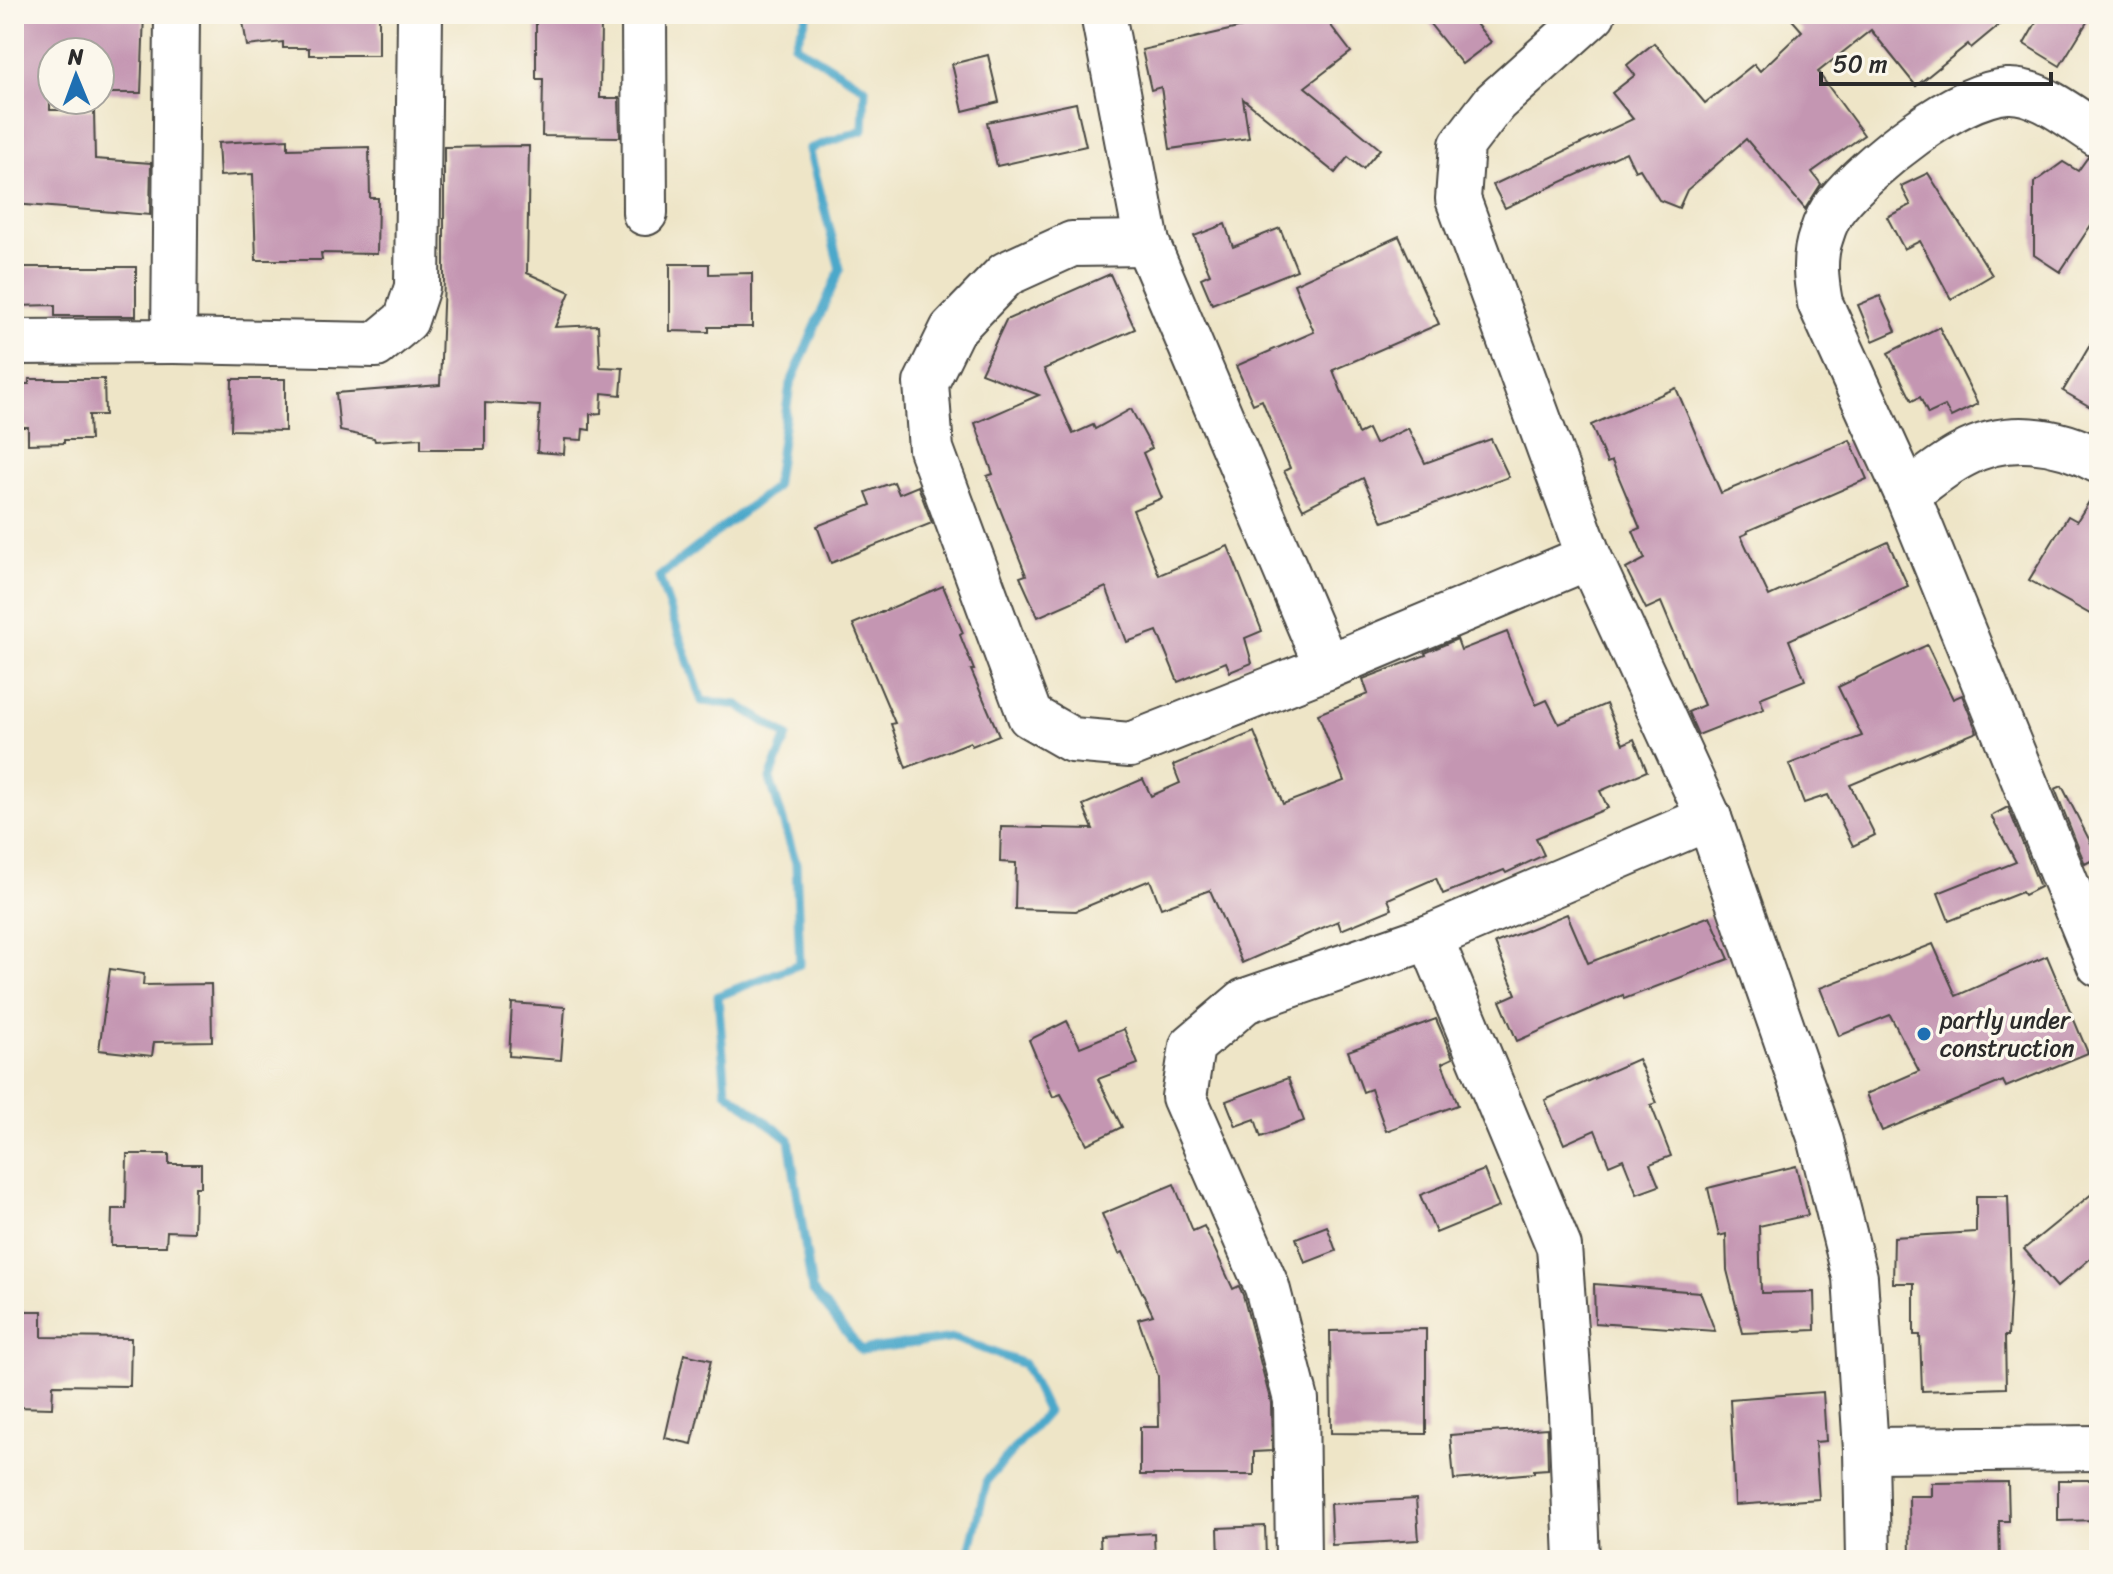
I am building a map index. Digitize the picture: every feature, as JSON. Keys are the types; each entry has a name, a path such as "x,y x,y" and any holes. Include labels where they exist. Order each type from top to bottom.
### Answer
{"street":[{"path":"174,341 177,14"},
{"path":"14,342 376,345 406,320 417,287 420,14"},
{"path":"644,14 645,213"},
{"path":"1103,14 1147,243 1327,667"},
{"path":"1593,14 1495,102 1462,145 1458,199 1589,557 1709,818 1820,1137 1855,1277 1866,1450 1868,1560"},
{"path":"2095,940 1907,494 1820,303 1815,273 1820,238 1836,205 1891,151 1944,115 1979,97 2009,91 2034,96 2099,135"},
{"path":"1147,243 1072,244 1006,274 952,330 926,383 931,449 1030,716 1072,740 1130,745 1327,667 1589,557"},
{"path":"1907,494 1963,455 1995,442 2023,439 2058,444 2099,461"},
{"path":"1298,1560 1296,1400 1267,1287 1184,1097 1192,1046 1245,1001 1430,937 1709,818"},
{"path":"1430,937 1559,1247 1571,1397 1577,1560"},
{"path":"1866,1450 2099,1448"}],"building":[{"path":"14,14 144,14 141,93 116,93 116,36 36,36 36,116 94,116 95,159 151,163 150,215 14,204"},
{"path":"307,14 379,14 379,55 309,55 309,48 283,48 283,42 247,46 243,22"},
{"path":"1275,14 1322,14 1351,52 1305,87 1380,149 1363,169 1348,157 1335,173 1243,99 1249,138 1170,149 1161,87 1151,90 1142,50 1264,22"},
{"path":"1422,14 1468,14 1491,42 1462,64"},
{"path":"1787,14 2012,14 1971,48 1968,44 1916,86 1871,30 1818,72 1864,135 1812,172 1821,184 1805,209 1746,139 1687,190 1679,208 1659,200 1640,169 1635,171 1626,152 1505,208 1493,185 1633,119 1612,93 1635,75 1627,65 1654,43 1705,103 1754,64 1760,71 1802,31"},
{"path":"2041,14 2092,14 2060,66 2024,44"},
{"path":"536,21 601,21 600,98 619,98 620,137 542,136 543,79 536,79"},
{"path":"988,55 999,102 963,111 952,64"},
{"path":"1076,103 1086,146 997,166 987,122"},
{"path":"288,139 288,149 369,147 370,198 378,198 377,254 321,253 322,260 256,260 253,174 220,176 218,143"},
{"path":"529,146 527,273 570,292 555,327 598,325 600,367 623,368 621,395 602,393 601,413 590,414 590,430 583,429 582,440 565,439 564,454 537,452 540,406 485,403 485,449 421,449 421,438 375,441 374,438 340,431 336,393 440,385 444,147"},
{"path":"2088,157 2099,160 2099,213 2060,272 2034,255 2034,183 2063,162 2078,171"},
{"path":"1928,173 1992,275 1951,299 1920,241 1904,249 1887,217 1911,205 1901,186"},
{"path":"1225,224 1233,247 1280,228 1297,270 1212,304 1201,278 1210,274 1194,236"},
{"path":"1399,236 1439,324 1333,370 1358,434 1368,429 1375,444 1408,428 1425,463 1491,439 1509,477 1383,522 1363,478 1303,509 1284,471 1290,468 1262,400 1253,404 1236,366 1314,332 1294,284"},
{"path":"670,264 709,264 709,274 752,273 752,327 709,327 709,332 670,331"},
{"path":"14,267 136,267 136,316 55,316 55,305 14,306"},
{"path":"1110,274 1135,329 1044,369 1073,434 1093,425 1095,429 1131,409 1152,448 1143,453 1162,498 1133,510 1159,575 1228,546 1262,631 1245,638 1252,663 1230,672 1226,662 1178,682 1157,631 1127,642 1106,587 1038,617 1020,577 1026,575 987,476 993,474 975,423 1039,395 981,373 1006,320"},
{"path":"1880,296 1896,331 1873,341 1858,305"},
{"path":"1939,327 1978,404 1951,417 1945,406 1928,414 1920,397 1912,401 1888,353"},
{"path":"2099,330 2099,412 2063,391"},
{"path":"29,379 104,379 105,415 89,415 90,440 28,444 28,427 14,427 14,384 29,384"},
{"path":"232,379 285,379 285,431 231,430"},
{"path":"1676,388 1721,493 1850,440 1867,479 1741,536 1769,596 1888,542 1908,586 1789,640 1805,680 1760,698 1764,709 1698,735 1688,712 1704,705 1661,602 1646,609 1626,569 1645,559 1633,531 1640,528 1612,461 1607,463 1591,425"},
{"path":"894,482 899,494 918,486 932,523 831,563 817,526 871,505 866,492"},
{"path":"2099,486 2099,619 2029,580 2068,516 2077,521"},
{"path":"943,586 963,633 960,635 974,670 971,670 999,735 972,746 970,742 906,768 891,724 895,723 853,624"},
{"path":"1507,632 1536,705 1547,700 1559,724 1606,704 1623,744 1634,739 1647,771 1600,791 1608,808 1536,838 1544,855 1506,873 1504,870 1443,894 1436,878 1388,899 1392,909 1341,930 1338,921 1242,963 1210,890 1161,908 1150,880 1076,911 1015,909 1016,863 1000,862 1001,827 1093,829 1083,805 1143,779 1151,796 1180,783 1173,765 1254,732 1283,804 1344,781 1318,714 1368,694 1363,679 1426,655 1457,639 1461,650"},
{"path":"1927,645 1953,699 1962,695 1977,732 1850,785 1875,835 1853,846 1828,795 1804,803 1789,764 1862,736 1838,687"},
{"path":"2062,786 2098,857 2085,864 2055,789"},
{"path":"2008,807 2040,887 1949,921 1938,893 2016,862 1991,816"},
{"path":"1567,914 1588,963 1710,916 1729,959 1624,999 1623,995 1517,1041 1500,1001 1516,994 1495,943"},
{"path":"1933,944 1956,996 2047,956 2088,1053 2006,1087 2003,1081 1882,1131 1866,1094 1919,1071 1890,1015 1839,1036 1820,988"},
{"path":"110,969 144,974 143,985 211,984 212,1041 154,1042 152,1056 99,1050"},
{"path":"512,1003 565,1007 561,1060 509,1056"},
{"path":"1436,1019 1453,1058 1442,1063 1458,1105 1386,1131 1371,1089 1363,1092 1348,1051"},
{"path":"1067,1021 1080,1047 1124,1029 1138,1064 1098,1079 1122,1127 1087,1144 1061,1094 1053,1097 1029,1040"},
{"path":"1638,1059 1657,1103 1651,1105 1671,1156 1650,1164 1659,1186 1637,1194 1623,1159 1609,1165 1595,1130 1564,1144 1545,1100"},
{"path":"1288,1078 1304,1121 1261,1137 1255,1119 1236,1126 1226,1101"},
{"path":"127,1154 169,1154 169,1164 201,1164 201,1187 195,1187 194,1232 167,1231 166,1246 111,1246 112,1209 126,1209"},
{"path":"1796,1166 1808,1215 1759,1226 1761,1293 1814,1292 1815,1330 1743,1333 1727,1270 1726,1234 1719,1236 1708,1188"},
{"path":"1484,1170 1499,1207 1436,1233 1420,1195"},
{"path":"1174,1184 1193,1231 1204,1226 1233,1289 1239,1286 1243,1295 1271,1403 1272,1451 1254,1452 1254,1475 1140,1475 1140,1427 1159,1427 1158,1376 1138,1319 1153,1315 1123,1252 1119,1254 1102,1214"},
{"path":"2099,1188 2099,1251 2057,1287 2024,1249"},
{"path":"1976,1196 2008,1196 2011,1282 2008,1336 2005,1336 2006,1388 1922,1391 1920,1335 1914,1335 1914,1283 1893,1283 1894,1237 1976,1232"},
{"path":"1327,1226 1336,1251 1305,1263 1296,1238"},
{"path":"1594,1284 1700,1292 1715,1331 1595,1323"},
{"path":"14,1311 42,1311 42,1337 131,1338 130,1386 53,1385 52,1408 14,1407"},
{"path":"1426,1329 1426,1434 1331,1433 1330,1331"},
{"path":"684,1354 711,1360 692,1444 665,1438"},
{"path":"1823,1392 1826,1441 1815,1442 1819,1499 1735,1505 1730,1399"},
{"path":"1547,1428 1548,1469 1454,1480 1450,1435"},
{"path":"2058,1480 2099,1480 2099,1520 2058,1521"},
{"path":"2008,1482 2009,1521 1999,1521 2000,1560 1910,1560 1909,1496 1932,1496 1932,1483"},
{"path":"1416,1499 1419,1540 1332,1545 1330,1504"},
{"path":"1265,1526 1266,1560 1219,1560 1218,1528"},
{"path":"1154,1533 1155,1560 1101,1560 1100,1536"}],"waterway":[{"path":"808,14 795,45 865,88 863,130 809,149 840,269 790,385 775,487 659,577 702,701 738,705 787,736 770,779 796,863 800,964 718,996 726,1091 789,1139 812,1290 861,1350 954,1338 1024,1364 1047,1412 987,1480 967,1560"}],"place":[{"name":"partly under construction","path":"1924,1034"}]}
